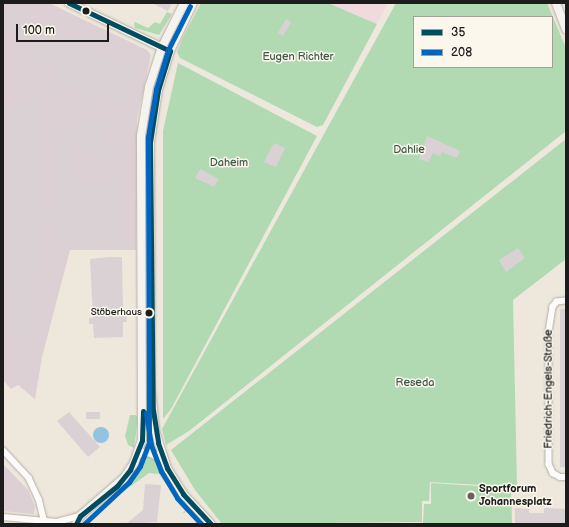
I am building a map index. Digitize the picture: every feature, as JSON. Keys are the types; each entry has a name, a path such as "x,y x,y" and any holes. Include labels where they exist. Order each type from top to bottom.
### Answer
{"main road":[{"path":"69,3 166,49"},
{"path":"76,524 81,515 124,478 138,454 143,425 141,136 144,102 184,3"},
{"path":"193,3 166,49 150,142 151,390 156,431 164,460 183,494 211,524"},
{"path":"556,3 566,29"},
{"path":"138,454 154,453 164,460"}],"street":[{"name":"Friedrich-Engels-Straße","path":"566,301 557,302 553,306 549,330 549,464 553,473 560,477 566,477"},
{"path":"3,450 29,478 39,499 44,519 50,524"},
{"path":"3,517 44,519 57,522 81,515"}],"shaded area":[{"path":"3,3 49,3 147,50 151,55 137,118 136,250 70,250 42,357 35,399 18,385 11,389 3,380"},
{"path":"328,3 388,3 377,24"},
{"path":"3,464 28,490 35,506 34,514 3,511"}],"green space":[{"name":"Eugen Richter","path":"201,3 328,3 377,24 323,125 317,127 180,58 177,52 183,37"},
{"name":"Dahlie","path":"396,3 547,3 552,16 413,16 413,68 553,68 553,17 566,48 566,131 189,431 166,445 162,429"},
{"path":"167,12 172,14 159,35 135,28 134,24 136,19 135,22 148,28 155,22 160,24"},
{"name":"Daheim","path":"178,63 317,136 171,409 163,419 163,131"},
{"name":"Reseda","path":"566,139 566,259 513,300 517,485 513,487 430,482 429,501 422,501 422,522 222,524 195,490 171,450"},
{"path":"145,264 149,415 154,441 146,441"},
{"path":"130,415 136,415 138,418 134,448 128,445 125,436"},
{"path":"150,456 157,461 171,488 187,505 185,513 183,513 185,510 159,474 149,473 123,492 135,478 144,457"},
{"name":"Sportforum Johannesplatz","path":"431,483 511,488 512,524 423,524 424,504 431,504"}],"water":[{"path":"101,427 108,432 109,435 104,442 101,443 94,438 93,435 98,428"}],"building":[{"path":"21,3 36,3 19,39 3,31 3,5 16,12"},
{"path":"152,3 172,3 168,11"},
{"path":"286,19 291,22 283,36 278,33"},
{"path":"47,29 126,68 130,60 136,64 133,71 137,73 121,103 106,96 103,100 93,96 90,102 52,80 56,71 31,60"},
{"path":"33,98 38,98 40,209 56,209 55,135 66,135 69,127 76,130 84,112 111,125 103,142 118,149 111,163 72,147 71,173 79,180 104,178 117,180 117,184 119,184 119,215 123,215 123,227 121,227 121,246 109,246 109,242 88,242 88,246 80,246 80,242 53,242 52,235 56,235 56,221 40,221 39,275 27,275 36,322 29,324 30,334 16,335 12,339 3,289 3,105 33,105"},
{"path":"427,136 460,151 457,158 442,152 440,156 433,153 428,162 419,159"},
{"path":"274,143 285,148 276,167 264,162"},
{"path":"200,169 219,179 214,187 195,178"},
{"path":"518,248 525,258 506,272 499,260"},
{"path":"122,257 123,309 126,309 127,322 123,322 123,337 94,338 93,324 89,324 89,318 93,318 90,259"},
{"path":"560,309 566,309 566,467 560,467"},
{"path":"69,412 100,447 88,457 57,421"},
{"path":"86,412 100,412 100,419 86,419"},
{"path":"145,484 161,485 157,522 126,524 143,510"},
{"path":"515,508 529,509 529,513 544,513 544,508 566,509 566,524 515,524"}],"transit line":[{"name":"35","path":"69,3 170,51 158,90 150,142 153,410 158,443 167,468 183,494 211,524"},
{"name":"208","path":"84,524 129,482 140,466 149,442 148,137 156,89 168,50 190,6"},
{"name":"35","path":"76,524 80,516 117,486 130,470 142,440 143,411"},
{"name":"208","path":"146,413 151,445 161,471 177,498 201,524"}],"place":[{"name":"Stöberhaus","path":"149,313"},
{"name":"Sportforum Johannesplatz","path":"471,496"}]}
